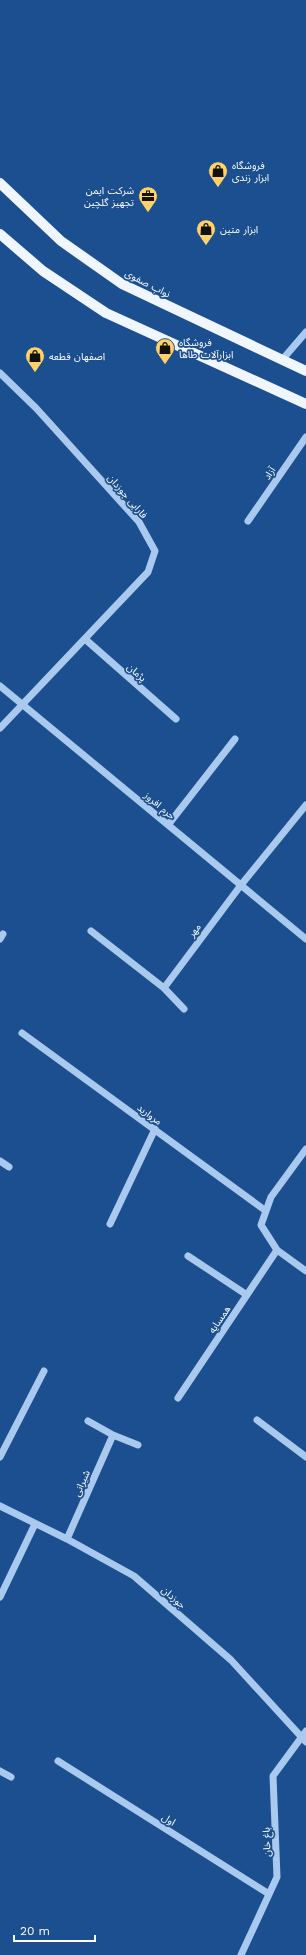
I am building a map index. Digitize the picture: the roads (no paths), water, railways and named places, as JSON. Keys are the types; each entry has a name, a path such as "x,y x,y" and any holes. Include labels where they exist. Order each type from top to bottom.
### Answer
{"main road":[{"name":"نواب صفوی","path":"0,183 61,241 122,284 306,371"},
{"path":"0,234 43,272 106,313 306,404"}],"street":[{"path":"282,360 306,332"},
{"name":"فارابی جوزدان","path":"0,373 36,408 139,522 155,551 148,572 0,728"},
{"name":"آزاد","path":"248,521 306,437"},
{"name":"پژمان","path":"85,639 176,719"},
{"name":"حرم افروز","path":"0,686 306,939"},
{"path":"168,825 235,739"},
{"name":"مهر","path":"164,988 241,885 306,805"},
{"path":"91,931 164,988 184,1009"},
{"name":"مروارید","path":"22,1033 266,1211"},
{"path":"110,1224 155,1129"},
{"path":"306,1148 271,1197 261,1225 277,1250 306,1271"},
{"path":"0,1161 9,1167"},
{"name":"همسایه","path":"178,1398 277,1250"},
{"path":"188,1256 247,1295"},
{"path":"0,1457 44,1371"},
{"path":"257,1420 306,1457"},
{"path":"88,1421 113,1435 138,1445"},
{"name":"شیرانی","path":"66,1539 113,1435"},
{"name":"جوزدان","path":"0,1506 66,1539 134,1576 231,1660 304,1740"},
{"path":"0,1596 35,1524"},
{"name":"باغ خان","path":"241,1955 277,1877 273,1776 304,1740 306,1731"},
{"name":"اول","path":"58,1761 269,1894"},
{"path":"0,1771 11,1777"}],"place":[{"name":"فروشگاه ابزار زندی","path":"218,188"},
{"name":"شرکت ایمن تجهیز گلچین","path":"148,213"},
{"name":"ابزار متین","path":"206,246"},
{"name":"فروشگاه ابزارآلات طاها","path":"165,365"},
{"name":"اصفهان قطعه","path":"35,373"}]}
